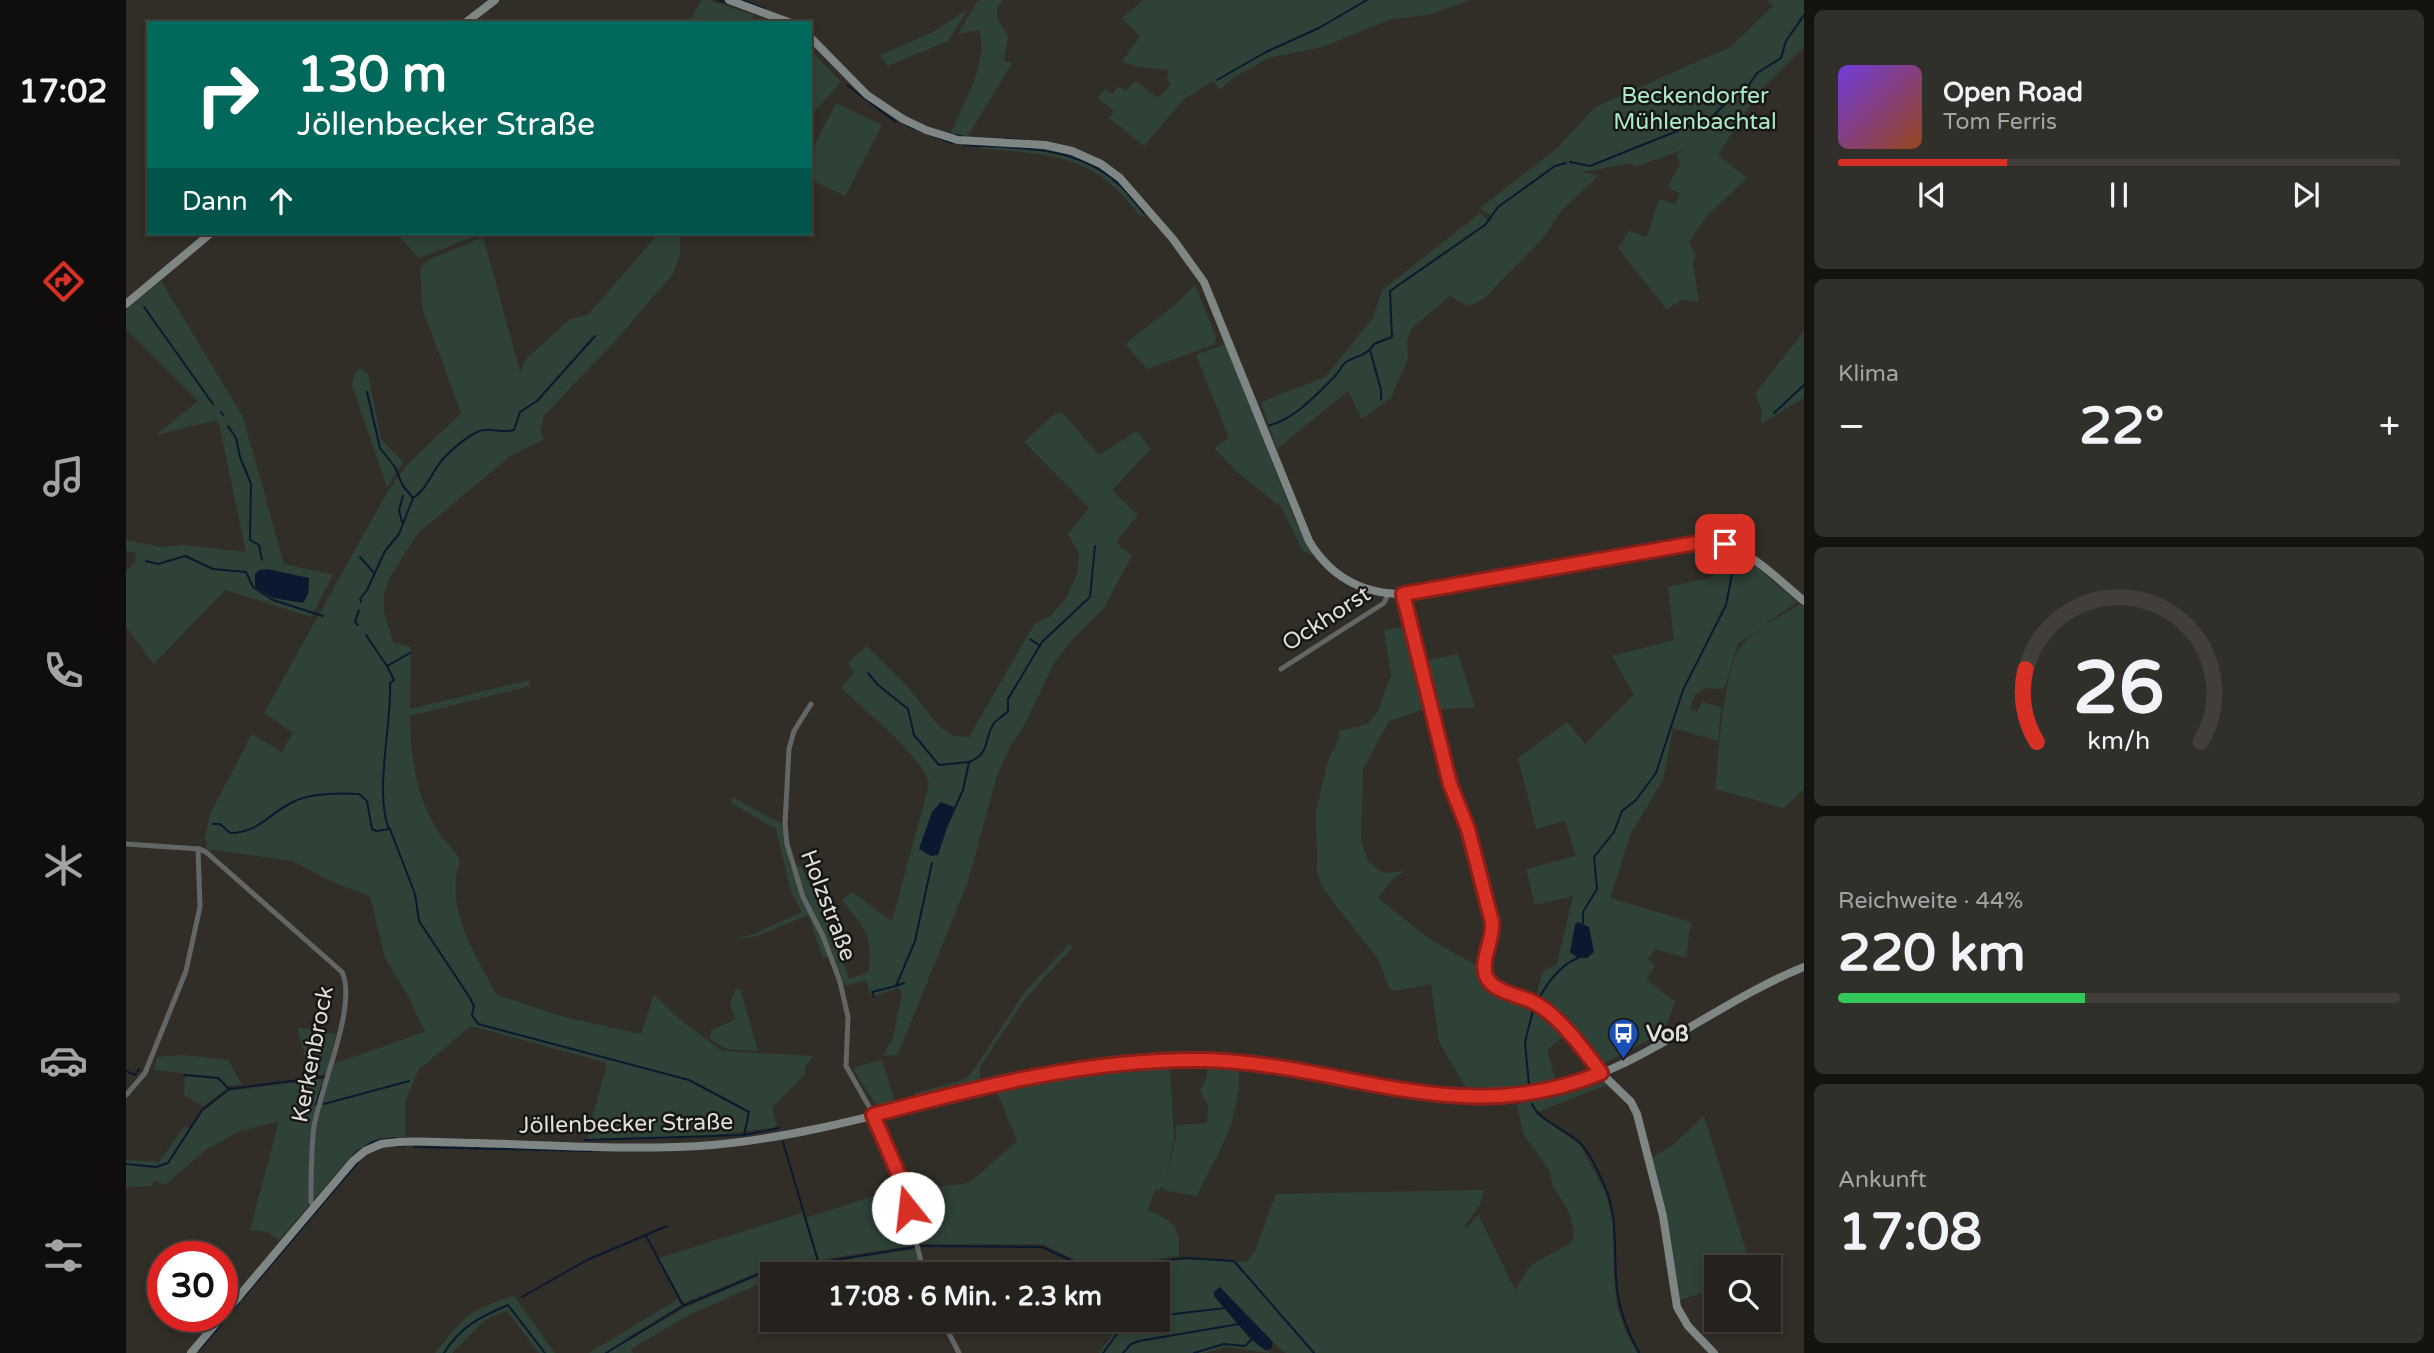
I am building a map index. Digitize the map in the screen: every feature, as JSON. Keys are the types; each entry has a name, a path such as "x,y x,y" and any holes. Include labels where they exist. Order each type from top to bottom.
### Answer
{"street":[{"path":"468,21 495,0"},
{"path":"729,0 786,21"},
{"path":"812,39 867,95 903,119 926,130 958,140 1052,146 1085,157 1120,178 1173,239 1204,282 1300,522 1315,552 1333,572 1346,580 1388,594 1403,594 1702,542 1725,544 1741,550 1804,601"},
{"path":"126,304 209,235"},
{"name":"Ockhorst","path":"1280,669 1384,603 1388,594"},
{"path":"1403,594 1450,784 1468,829 1492,922 1493,934 1485,967 1486,976 1496,987 1534,1002 1548,1012 1601,1073 1631,1102 1637,1114 1663,1216 1677,1307 1688,1326 1714,1353"},
{"name":"Holzstraße","path":"811,704 793,731 789,749 785,824 787,844 803,897 823,936 840,982 848,1017 846,1066 856,1079 906,1193 921,1262"},
{"path":"126,844 198,849 200,907 186,971 145,1073 126,1095"},
{"name":"Kerkenbrock","path":"198,849 206,852 326,957 345,978 346,993 339,1031 314,1127 311,1185 312,1202 316,1206"},
{"name":"Jöllenbecker Straße","path":"191,1353 353,1161 365,1150 381,1144 710,1145 793,1133 1031,1077 1119,1064 1171,1060 1253,1064 1430,1095 1481,1098 1541,1092 1625,1063 1754,990 1804,967"},
{"path":"948,1332 959,1353"}],"green space":[{"path":"701,0 754,15 752,21 690,21"},
{"path":"978,0 1003,0 997,6 998,20 1008,36 1004,61 1012,63 968,136 951,133 978,69 981,43 979,30 958,34"},
{"path":"1143,0 1470,0 1432,14 1389,20 1322,47 1268,58 1233,78 1220,90 1213,81 1184,99 1144,146 1109,118 1114,111 1098,98 1105,89 1113,94 1119,86 1126,91 1135,81 1158,98 1171,84 1167,80 1168,70 1122,62 1140,36 1122,18"},
{"name":"Beckendorfer Mühlenbachtal","path":"1768,0 1804,0 1804,47 1760,91 1718,155 1747,178 1706,217 1689,242 1695,254 1693,264 1699,302 1682,299 1667,310 1618,248 1629,231 1647,237 1659,199 1675,205 1680,194 1668,187 1680,163 1677,155 1686,149 1634,167 1633,164 1626,164 1581,171 1598,176 1561,211 1544,237 1486,297 1469,307 1450,296 1412,328 1407,340 1408,358 1391,398 1362,419 1348,391 1277,449 1261,402 1325,377 1373,318 1382,290 1480,213 1490,222 1492,217 1480,208 1556,149 1595,107 1730,47 1773,6"},
{"path":"967,10 948,41 888,66 880,55 931,33"},
{"path":"812,51 841,82 812,114"},
{"path":"836,103 882,125 845,196 812,180 812,150"},
{"path":"981,144 1034,148 1074,156 1109,176 1147,213 1141,217 1112,185 1078,164 1046,155 980,148"},
{"path":"397,235 478,235 419,258"},
{"path":"657,235 680,235 680,254 673,274 616,340 544,416 540,431 544,439 509,457 418,533 390,577 384,593 384,612 393,642 411,647 410,709 530,680 530,686 410,716 417,780 434,824 460,860 456,878 459,913 471,947 497,995 564,1017 641,1034 654,994 677,1017 722,1051 814,1056 805,1067 805,1074 772,1107 777,1127 707,1136 587,1139 607,1063 471,1026 418,1070 405,1103 405,1137 380,1138 356,1150 279,1240 267,1232 250,1230 279,1121 240,1131 206,1150 165,1185 154,1180 152,1186 126,1187 126,1160 159,1162 185,1126 191,1129 203,1111 229,1091 323,1079 315,1106 321,1106 335,1063 425,1032 408,996 385,958 370,896 330,881 293,861 206,849 207,840 204,840 211,812 252,734 282,752 293,733 264,713 388,491 407,465 461,413 422,307 420,268 427,261 483,237 520,372 526,359 570,319 588,315"},
{"path":"161,281 243,417 284,564 333,575 311,617 225,590 154,664 126,627 126,571 135,563 136,553 126,551 126,540 161,547 184,545 246,552 219,424 216,420 156,435 198,401 126,329 126,310","holes":["309,578 308,594 280,598 255,587"]},
{"path":"1195,285 1216,337 1215,344 1147,369 1125,344 1176,304"},
{"path":"1804,331 1804,398 1761,424 1762,411 1755,394"},
{"path":"1226,344 1293,516 1314,556 1302,550 1282,508 1237,472 1214,448 1229,438 1196,355"},
{"path":"361,368 368,374 381,439 403,462 387,487 352,385 354,375"},
{"path":"1062,412 1099,455 1137,431 1151,449 1112,490 1138,515 1117,541 1120,547 1132,555 1104,608 1054,663 1024,726 1011,745 997,776 967,884 907,1032 897,1055 883,1056 893,1038 902,993 899,988 871,997 866,980 844,986 833,956 823,958 808,915 755,937 733,939 754,934 802,912 791,892 776,829 731,803 732,797 782,824 790,868 801,866 834,935 849,979 869,972 870,948 866,933 842,900 852,892 892,921 929,785 925,774 905,748 841,688 854,673 848,663 867,646 906,685 938,725 954,736 969,737 1035,623 1050,616 1066,598 1077,575 1079,553 1068,534 1089,508 1024,442 1053,415"},
{"path":"1725,550 1753,564 1797,602 1738,644 1724,689 1704,688 1694,696 1690,709 1697,712 1702,702 1721,707 1718,741 1673,728 1663,780 1631,833 1610,898 1691,922 1686,958 1655,949 1648,959 1655,966 1646,979 1675,1002 1664,1032 1603,1064 1550,1007 1536,997 1542,972 1557,964 1573,896 1535,905 1526,869 1576,856 1565,821 1536,829 1518,758 1567,722 1585,744 1634,695 1612,656 1674,640 1668,587 1712,577"},
{"path":"1800,604 1804,607 1804,789 1784,808 1715,789 1726,692 1736,656 1742,645 1755,633"},
{"path":"1409,626 1431,707 1389,721 1363,769 1361,842 1368,861 1384,873 1405,871 1393,879 1378,898 1428,938 1482,969 1480,977 1488,985 1536,1006 1566,1034 1547,1050 1557,1084 1517,1091 1469,1093 1439,1042 1431,984 1394,991 1390,989 1378,959 1322,886 1317,870 1316,811 1328,761 1339,738 1339,731 1368,724 1378,711 1391,675 1384,630"},
{"path":"1458,654 1475,707 1436,710 1423,661"},
{"path":"1069,944 1073,947 1025,999 980,1067 980,1081 916,1098 915,1093 963,1080 971,1074 1023,994"},
{"path":"740,988 758,1051 727,1049 710,1039 711,1031 735,1019 730,1004 735,990"},
{"path":"297,1027 336,1034 326,1074 310,1076"},
{"path":"1172,1051 1274,1059 1443,1088 1414,1086 1250,1059 1192,1055 1134,1057 990,1081 990,1076 1106,1056"},
{"path":"183,1055 228,1060 242,1085 227,1086 228,1088 203,1106 184,1095 185,1076 213,1078 225,1082 214,1077 154,1070 157,1057"},
{"path":"882,1060 895,1103 877,1106 854,1070 855,1067"},
{"path":"1207,1064 1239,1070 1236,1106 1227,1136 1197,1196 1163,1190 1176,1137 1176,1125 1207,1123 1208,1105 1200,1091 1207,1077"},
{"path":"1163,1066 1170,1069 1174,1137 1165,1184 1155,1190 1148,1210 1174,1226 1179,1238 1179,1256 1134,1262 1080,1262 1043,1244 920,1244 910,1196 928,1188 969,1183 1017,1141 996,1089 1082,1075"},
{"path":"1592,1082 1603,1082 1607,1085 1535,1113 1580,1145 1605,1192 1613,1220 1617,1307 1627,1335 1638,1353 1286,1353 1272,1342 1243,1327 1248,1338 1270,1353 1225,1347 1205,1353 1099,1353 1114,1332 1170,1332 1170,1262 1161,1262 1186,1259 1247,1262 1255,1251 1276,1194 1484,1190 1480,1205 1464,1227 1467,1228 1478,1214 1515,1290 1531,1265 1572,1242 1574,1232 1570,1214 1552,1184 1550,1171 1523,1134 1517,1104"},
{"path":"1704,1116 1747,1255 1704,1255 1704,1292 1678,1301 1667,1218 1652,1158 1674,1144"},
{"path":"896,1189 902,1191 915,1245 819,1260 806,1218"},
{"path":"802,1213 817,1260 760,1262 760,1271 683,1303 659,1258"},
{"path":"915,1249 918,1262 831,1262"},
{"path":"760,1275 760,1286 687,1316 631,1349 633,1353 589,1353 678,1299 681,1305 625,1339 626,1342 684,1308"},
{"path":"514,1296 555,1353 539,1353 507,1311 486,1319 452,1353 435,1353 453,1330 476,1310"}],"water":[{"path":"268,569 309,578 308,594 303,603 273,598 255,587 255,574 259,570"},
{"path":"941,802 954,807 938,855 931,856 919,849 932,812"},
{"path":"1578,922 1589,927 1594,952 1587,958 1578,958 1570,952 1575,925"},
{"path":"1220,1287 1273,1342 1271,1349 1265,1350 1251,1338 1214,1296 1214,1292"}],"waterway":[{"path":"718,0 727,3"},
{"path":"742,0 765,9"},
{"path":"1217,80 1266,52 1319,28 1367,0"},
{"path":"1570,162 1590,166 1712,117 1735,94 1745,91 1757,73 1781,58 1786,41 1804,15"},
{"path":"847,85 896,122"},
{"path":"908,126 952,143"},
{"path":"954,135 961,136"},
{"path":"1005,139 1025,140"},
{"path":"964,145 1023,148 1081,161 1099,169 1115,181 1144,213"},
{"path":"1270,425 1288,417 1306,404 1346,362 1365,353 1374,344 1392,337 1390,291 1485,225 1498,207 1555,166 1566,163"},
{"path":"144,307 213,404"},
{"path":"413,498 442,460 467,438 482,430 514,430 520,412 537,401 595,336"},
{"path":"1370,350 1381,390 1381,400"},
{"path":"1774,413 1804,385"},
{"path":"361,602 360,599 385,551 399,534 413,498 380,448 367,392"},
{"path":"228,426 236,438 251,484 250,540 259,545 262,560"},
{"path":"402,522 399,510 403,496"},
{"path":"969,762 981,754 994,723 1008,711 1008,699 1042,642 1090,597 1095,546"},
{"path":"146,561 158,564 185,556 213,569 246,572 253,587 273,600 323,616"},
{"path":"360,557 373,572"},
{"path":"1513,579 1628,559"},
{"path":"1583,923 1583,912 1597,889 1594,857 1614,832 1622,811 1636,800 1656,773 1683,690 1726,605 1732,574"},
{"path":"358,625 355,622 359,610"},
{"path":"366,635 387,666"},
{"path":"1030,639 1040,646"},
{"path":"389,829 385,814 383,778 390,683 394,680 387,666 410,653"},
{"path":"868,673 878,685 908,709 914,735 939,765 969,762 963,790 948,823"},
{"path":"213,824 220,824 230,833 240,832 249,830 300,799 325,794 359,794 367,801 372,829 390,829 415,894 419,921 470,998 474,1006 472,1015 478,1024 689,1080 749,1112 744,1135 779,1128"},
{"path":"874,997 872,992 896,986 915,941 932,863"},
{"path":"1538,1001 1554,976 1565,965 1578,958"},
{"path":"896,986 904,983"},
{"path":"1529,1085 1525,1042 1534,1007"},
{"path":"126,1071 135,1075 139,1069"},
{"path":"184,1075 218,1078 229,1089"},
{"path":"126,1164 156,1167 168,1163 202,1110 229,1089 324,1077"},
{"path":"324,1104 409,1081"},
{"path":"316,1105 322,1086"},
{"path":"1532,1104 1541,1116 1581,1144 1602,1180 1612,1213 1620,1307 1639,1353"},
{"path":"585,1140 744,1135"},
{"path":"353,1156 372,1142 395,1138"},
{"path":"783,1142 818,1261"},
{"path":"393,1146 404,1146"},
{"path":"415,1147 592,1151"},
{"path":"243,1298 358,1162"},
{"path":"522,1297 587,1260 667,1226"},
{"path":"646,1236 683,1305"},
{"path":"921,1246 1042,1247 1088,1268 1097,1269 1185,1258 1234,1261 1314,1353"},
{"path":"606,1353 683,1306 766,1271 915,1247"},
{"path":"200,1349 239,1303"},
{"path":"444,1353 472,1323 508,1305 545,1353"},
{"path":"1170,1314 1225,1308"},
{"path":"1123,1353 1131,1344 1139,1341 1239,1324"},
{"path":"1103,1353 1118,1332"},
{"path":"1194,1353 1224,1344 1245,1346 1251,1340"}],"place":[{"name":"Voß","path":"1623,1060"}],"route":[{"path":"908,1208 906,1193 873,1115 1031,1077 1131,1063 1171,1060 1221,1061 1288,1069 1430,1095 1481,1098 1532,1094 1569,1085 1601,1073 1548,1012 1534,1002 1496,987 1486,976 1485,967 1493,934 1492,922 1468,829 1453,797 1403,594 1702,542 1725,544"}]}
